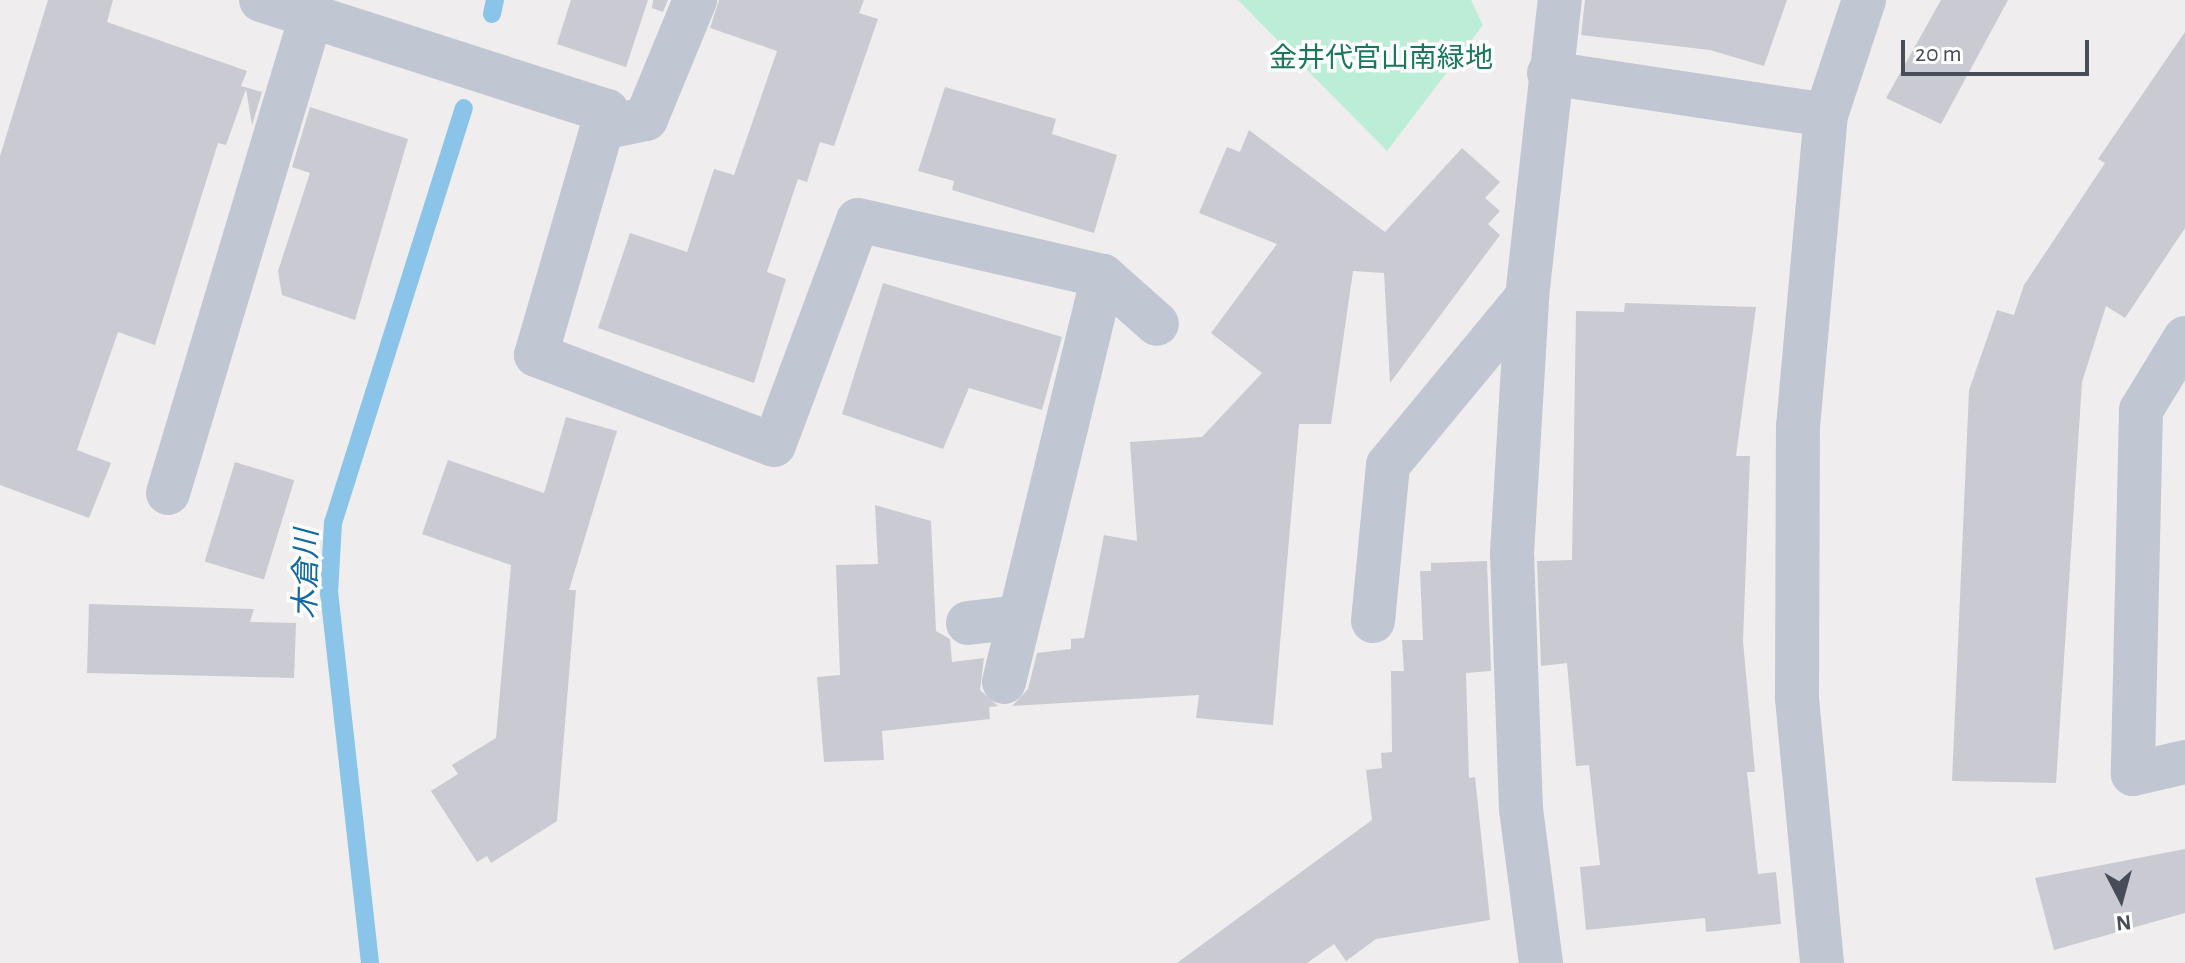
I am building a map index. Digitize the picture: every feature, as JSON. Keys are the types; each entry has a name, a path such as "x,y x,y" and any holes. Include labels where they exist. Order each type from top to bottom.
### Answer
{"street":[{"path":"261,0 607,111 536,355 774,445 858,220 1103,276 1157,324"},
{"path":"602,128 646,119 695,0"},
{"path":"1541,963 1521,810 1512,553 1527,297 1549,73 1560,0"},
{"path":"1822,963 1797,681 1798,427 1826,115 1864,0"},
{"path":"168,493 311,16"},
{"path":"1549,73 1826,115"},
{"path":"1004,682 1103,276"},
{"path":"1373,621 1388,465 1527,297"},
{"path":"2185,338 2141,410 2133,774 2185,762"},
{"path":"968,623 1019,617"}],"green space":[{"name":"金井代官山南緑地","path":"1238,0 1471,0 1483,25 1387,151"}],"building":[{"path":"48,0 113,0 107,22 247,71 241,86 262,92 252,125 246,89 226,145 218,143 155,345 118,332 77,450 111,463 89,518 0,485 0,156"},
{"path":"571,0 648,0 626,67 557,44"},
{"path":"653,0 668,0 663,12 652,8"},
{"path":"719,0 864,0 859,13 878,19 834,146 820,142 807,182 798,179 767,272 786,279 754,383 598,328 630,233 687,252 714,169 734,175 777,51 710,28"},
{"path":"1585,0 1787,0 1764,66 1710,50 1581,35"},
{"path":"1941,0 2008,0 1941,124 1886,98"},
{"path":"2185,32 2185,228 2125,318 2106,306 2082,382 2056,783 1952,781 1969,390 1997,310 2014,315 2024,285 2105,163 2098,159"},
{"path":"945,87 1056,119 1052,134 1117,155 1094,233 952,190 954,181 918,171"},
{"path":"310,107 408,139 355,320 282,295 278,271 310,173 292,167"},
{"path":"1249,130 1385,232 1462,148 1500,182 1485,198 1500,211 1488,224 1500,235 1390,383 1384,273 1353,271 1331,424 1299,424 1273,725 1196,718 1199,695 1012,706 1028,689 1037,653 1071,649 1071,639 1084,638 1104,535 1137,541 1130,442 1202,437 1262,373 1211,333 1277,244 1199,213 1227,147 1240,152"},
{"path":"883,283 1062,337 1042,410 969,388 943,449 842,414"},
{"path":"1625,303 1756,307 1736,456 1750,456 1743,641 1755,772 1747,772 1758,874 1776,872 1781,924 1706,932 1705,918 1586,930 1580,867 1600,865 1589,765 1576,766 1567,663 1541,666 1537,561 1572,560 1576,311 1624,312"},
{"path":"566,417 617,431 569,590 576,590 557,821 491,863 487,856 477,862 431,791 458,774 452,765 496,738 511,565 422,534 448,460 544,493"},
{"path":"235,462 294,480 264,580 205,561"},
{"path":"875,505 931,521 936,631 950,639 952,662 984,658 980,690 998,706 989,707 990,719 882,731 884,760 824,762 817,677 840,675 836,565 878,564"},
{"path":"1487,561 1491,671 1466,673 1469,778 1475,777 1490,920 1376,939 1346,961 1334,944 1307,963 1177,963 1372,820 1366,770 1382,768 1381,753 1392,752 1391,671 1404,671 1402,640 1423,640 1420,571 1431,571 1431,563"},
{"path":"89,604 254,609 250,622 296,623 294,678 87,673"},
{"path":"2185,849 2185,913 2054,950 2035,878"}],"waterway":[{"name":"木倉川","path":"492,14 495,0"},
{"name":"木倉川","path":"370,963 329,594 333,523 464,108"}]}
